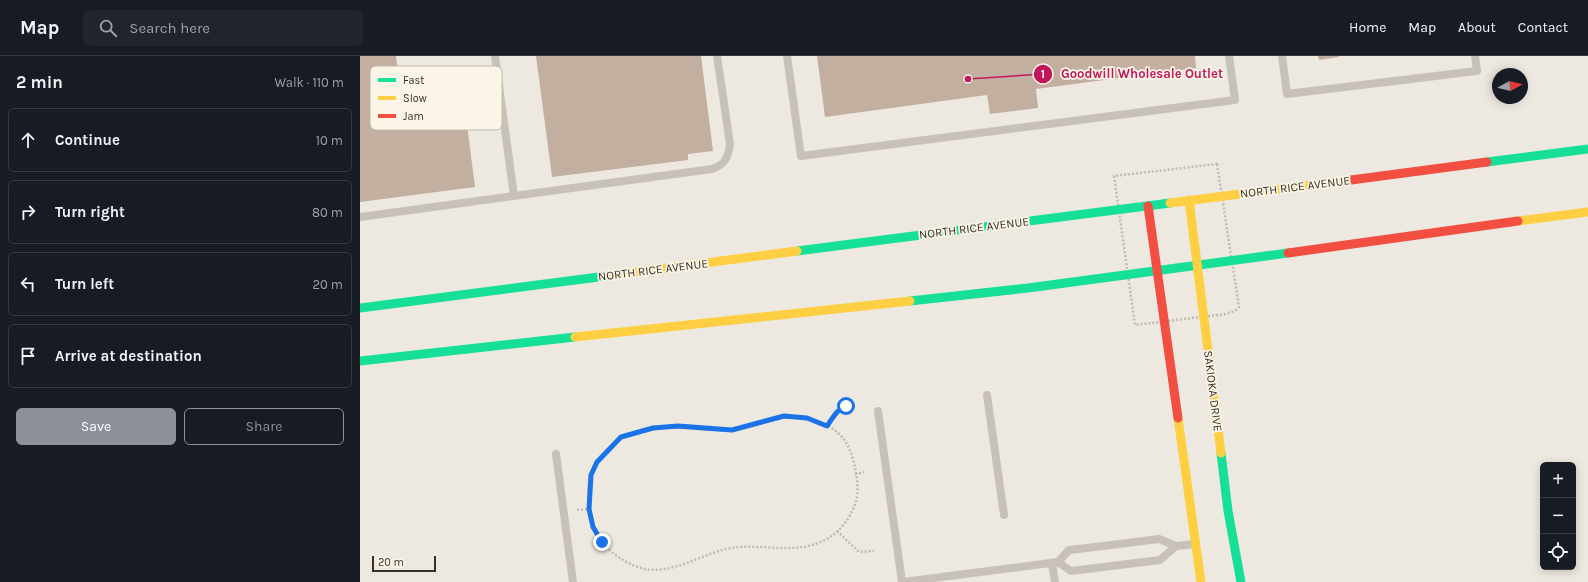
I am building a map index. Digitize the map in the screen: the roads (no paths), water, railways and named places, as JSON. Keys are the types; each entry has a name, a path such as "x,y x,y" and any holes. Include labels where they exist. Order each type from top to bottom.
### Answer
{"main road":[{"name":"NORTH RICE AVENUE","path":"360,308 1588,148"},
{"name":"SAKIOKA DRIVE","path":"1189,200 1228,511 1241,582"},
{"path":"1148,206 1201,582"},
{"path":"360,361 1028,288 1588,212"}],"lane":[{"path":"495,56 496,66"},
{"path":"360,217 712,169 721,166 728,157 730,144 717,56"},
{"path":"787,56 801,156 1235,100 1229,56"},
{"path":"1282,56 1287,94 1477,71 1475,56"},
{"path":"502,108 514,196"},
{"path":"987,395 1004,515"},
{"path":"878,410 902,582 1055,563 1071,571 1160,560 1176,546"},
{"path":"556,454 573,582"},
{"path":"1055,563 1070,550 1160,539 1176,546 1195,544"},
{"path":"1055,563 1056,582"}],"place":[{"name":"Goodwill Wholesale Outlet","path":"968,79"}]}
